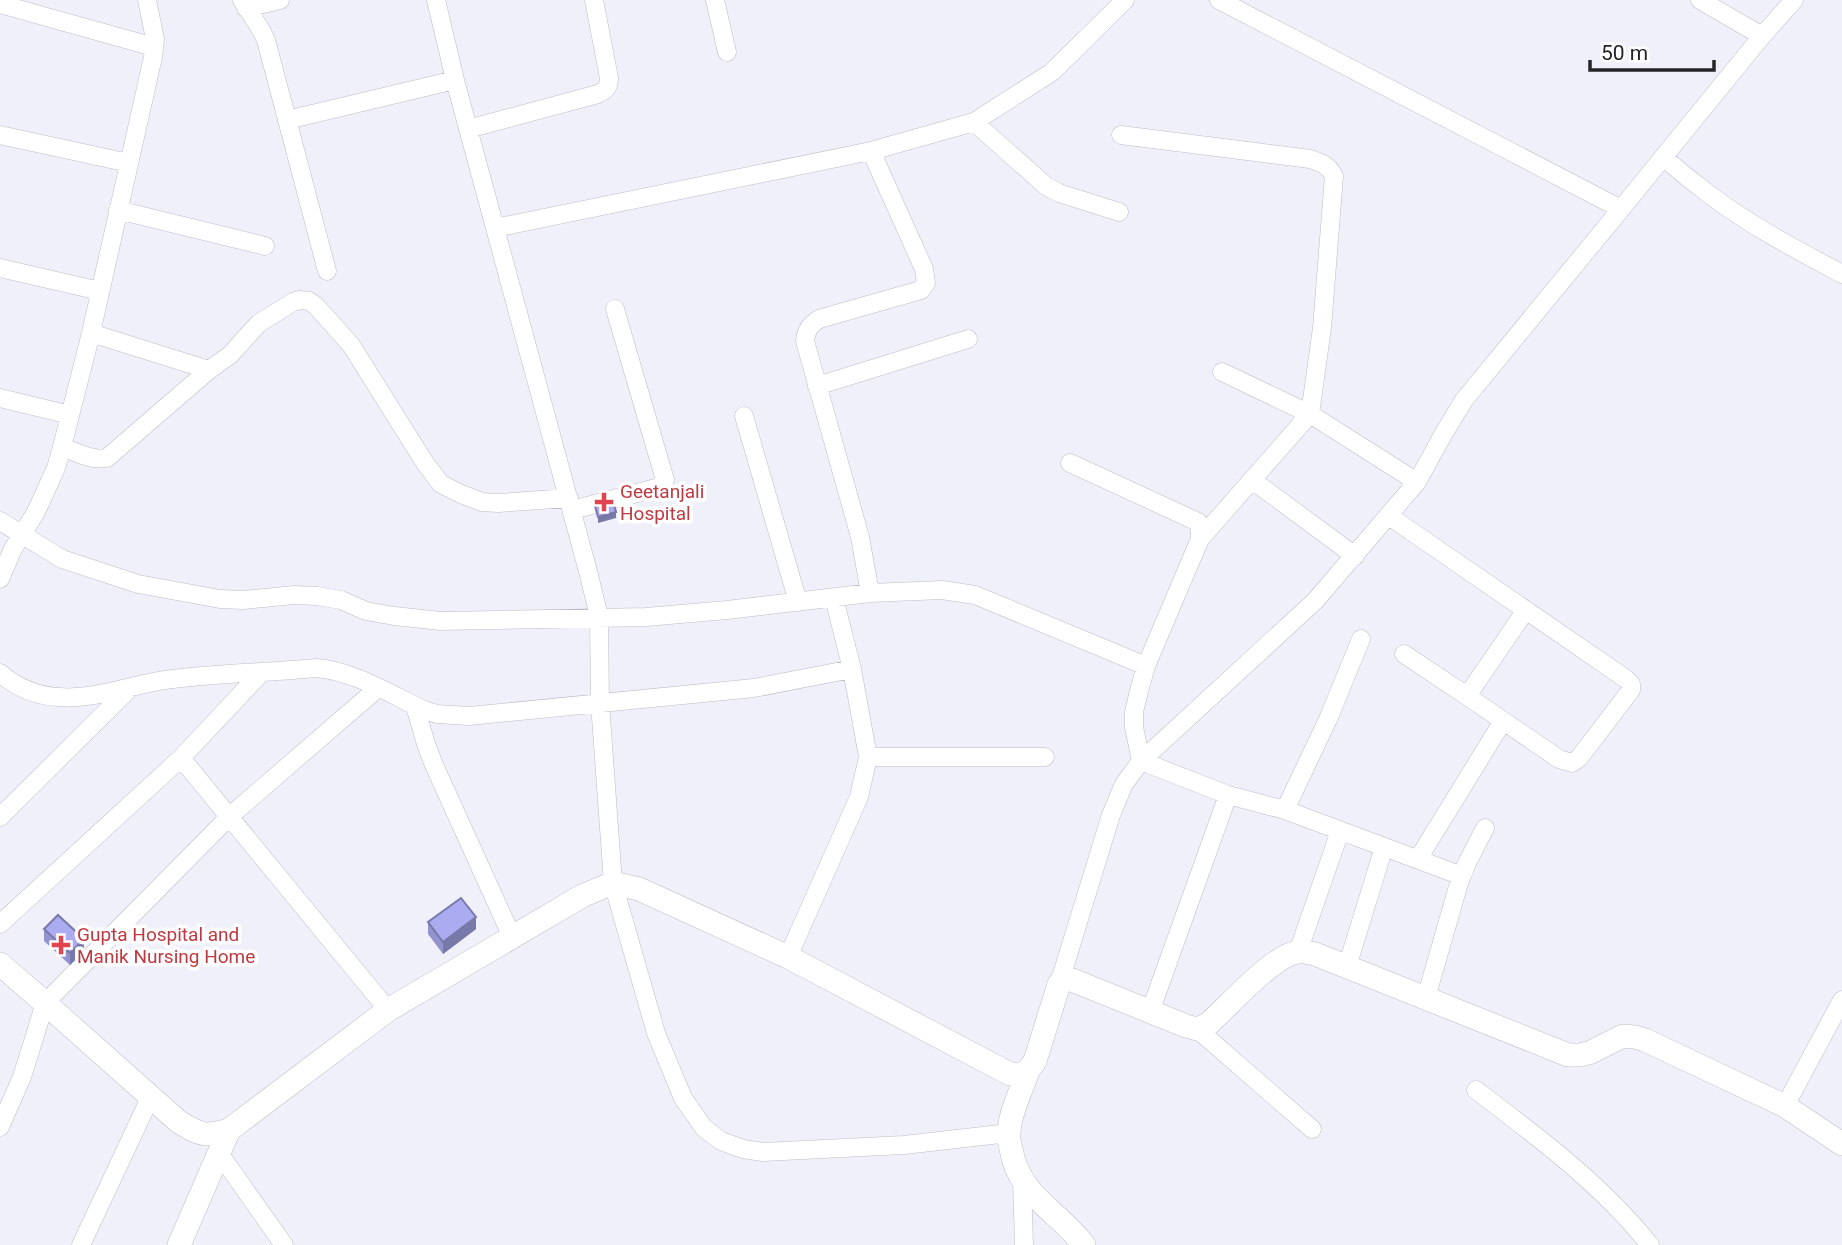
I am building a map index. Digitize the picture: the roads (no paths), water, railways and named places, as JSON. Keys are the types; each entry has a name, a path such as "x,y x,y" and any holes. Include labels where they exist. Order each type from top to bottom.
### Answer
{"street":[{"path":"0,579 48,486 62,447 91,333 155,47 154,28 147,0"},
{"path":"280,0 244,4 265,40 327,271"},
{"path":"436,0 468,129 590,575 598,617 600,703 613,883 656,1033 684,1098 704,1128 721,1140 743,1149 762,1152 904,1145 1009,1133"},
{"path":"468,129 605,91 609,86 609,78 594,0"},
{"path":"715,0 727,52"},
{"path":"495,228 872,151 974,122 1052,72 1125,0"},
{"path":"1219,0 1621,209"},
{"path":"1699,0 1762,36"},
{"path":"1084,1245 1022,1181 1013,1158 1009,1133 1028,1071 1035,1061 1111,815 1124,784 1141,761 1315,601 1355,556 1417,482 1464,400 1794,0"},
{"path":"0,5 155,47"},
{"path":"287,120 455,80"},
{"path":"974,122 1046,186 1059,193 1119,212"},
{"path":"0,135 129,163"},
{"path":"1122,135 1310,159 1325,164 1334,176 1322,328 1310,414 1200,539 1146,666 1134,712 1141,761"},
{"path":"870,593 860,537 805,341 810,325 819,319 921,290 926,283 924,269 872,151"},
{"path":"1662,157 1711,196 1754,225 1842,274"},
{"path":"118,209 265,246"},
{"path":"0,268 100,291"},
{"path":"62,447 93,458 107,458 230,355 260,323 300,300 309,301 324,313 351,345 441,484 482,502 570,504 660,487 665,480 615,309"},
{"path":"91,333 209,370"},
{"path":"817,386 968,339"},
{"path":"1222,372 1310,414 1417,482"},
{"path":"0,398 70,415"},
{"path":"744,416 798,602"},
{"path":"1070,463 1192,518 1198,522 1200,539"},
{"path":"1252,480 1355,556"},
{"path":"1389,516 1626,679 1631,684 1631,690 1587,748 1572,763 1559,759 1404,654"},
{"path":"0,521 62,559 138,584 220,599 317,596 341,600 366,611 441,621 646,618 870,593 942,590 975,594 1146,666"},
{"path":"788,957 859,797 868,757 852,669 834,598"},
{"path":"1468,696 1526,610"},
{"path":"1285,810 1329,717 1361,639"},
{"path":"0,673 27,690 37,693 58,697 82,697 179,678 331,669 437,714 469,716 754,688 852,669"},
{"path":"0,924 181,758 261,673"},
{"path":"0,817 132,686"},
{"path":"0,1127 22,1077 45,1003 230,816 378,688"},
{"path":"415,706 434,765 512,937"},
{"path":"1418,859 1503,721"},
{"path":"868,757 1045,757"},
{"path":"181,758 388,1010"},
{"path":"1141,761 1228,795 1285,810 1462,876"},
{"path":"1150,1012 1228,795"},
{"path":"1426,998 1462,876 1485,828"},
{"path":"1298,952 1340,831"},
{"path":"1347,967 1384,847"},
{"path":"0,964 179,1122 195,1132 211,1135 229,1130 388,1010 582,896 613,883 639,889 788,957 1010,1073 1020,1075 1028,1071"},
{"path":"1197,1029 1208,1024 1282,958 1298,952 1315,954 1568,1055 1589,1052 1623,1036 1646,1040 1785,1107 1842,1144"},
{"path":"1059,984 1065,979 1072,980 1197,1029 1312,1129"},
{"path":"1785,1107 1842,1000"},
{"path":"1476,1090 1546,1143 1600,1189 1650,1245"},
{"path":"81,1245 150,1098"},
{"path":"179,1245 229,1130"},
{"path":"219,1153 284,1245"},
{"path":"1022,1181 1024,1245"}],"place":[{"name":"Geetanjali Hospital","path":"604,502"},
{"name":"Gupta Hospital and Manik Nursing Home","path":"61,945"}]}
